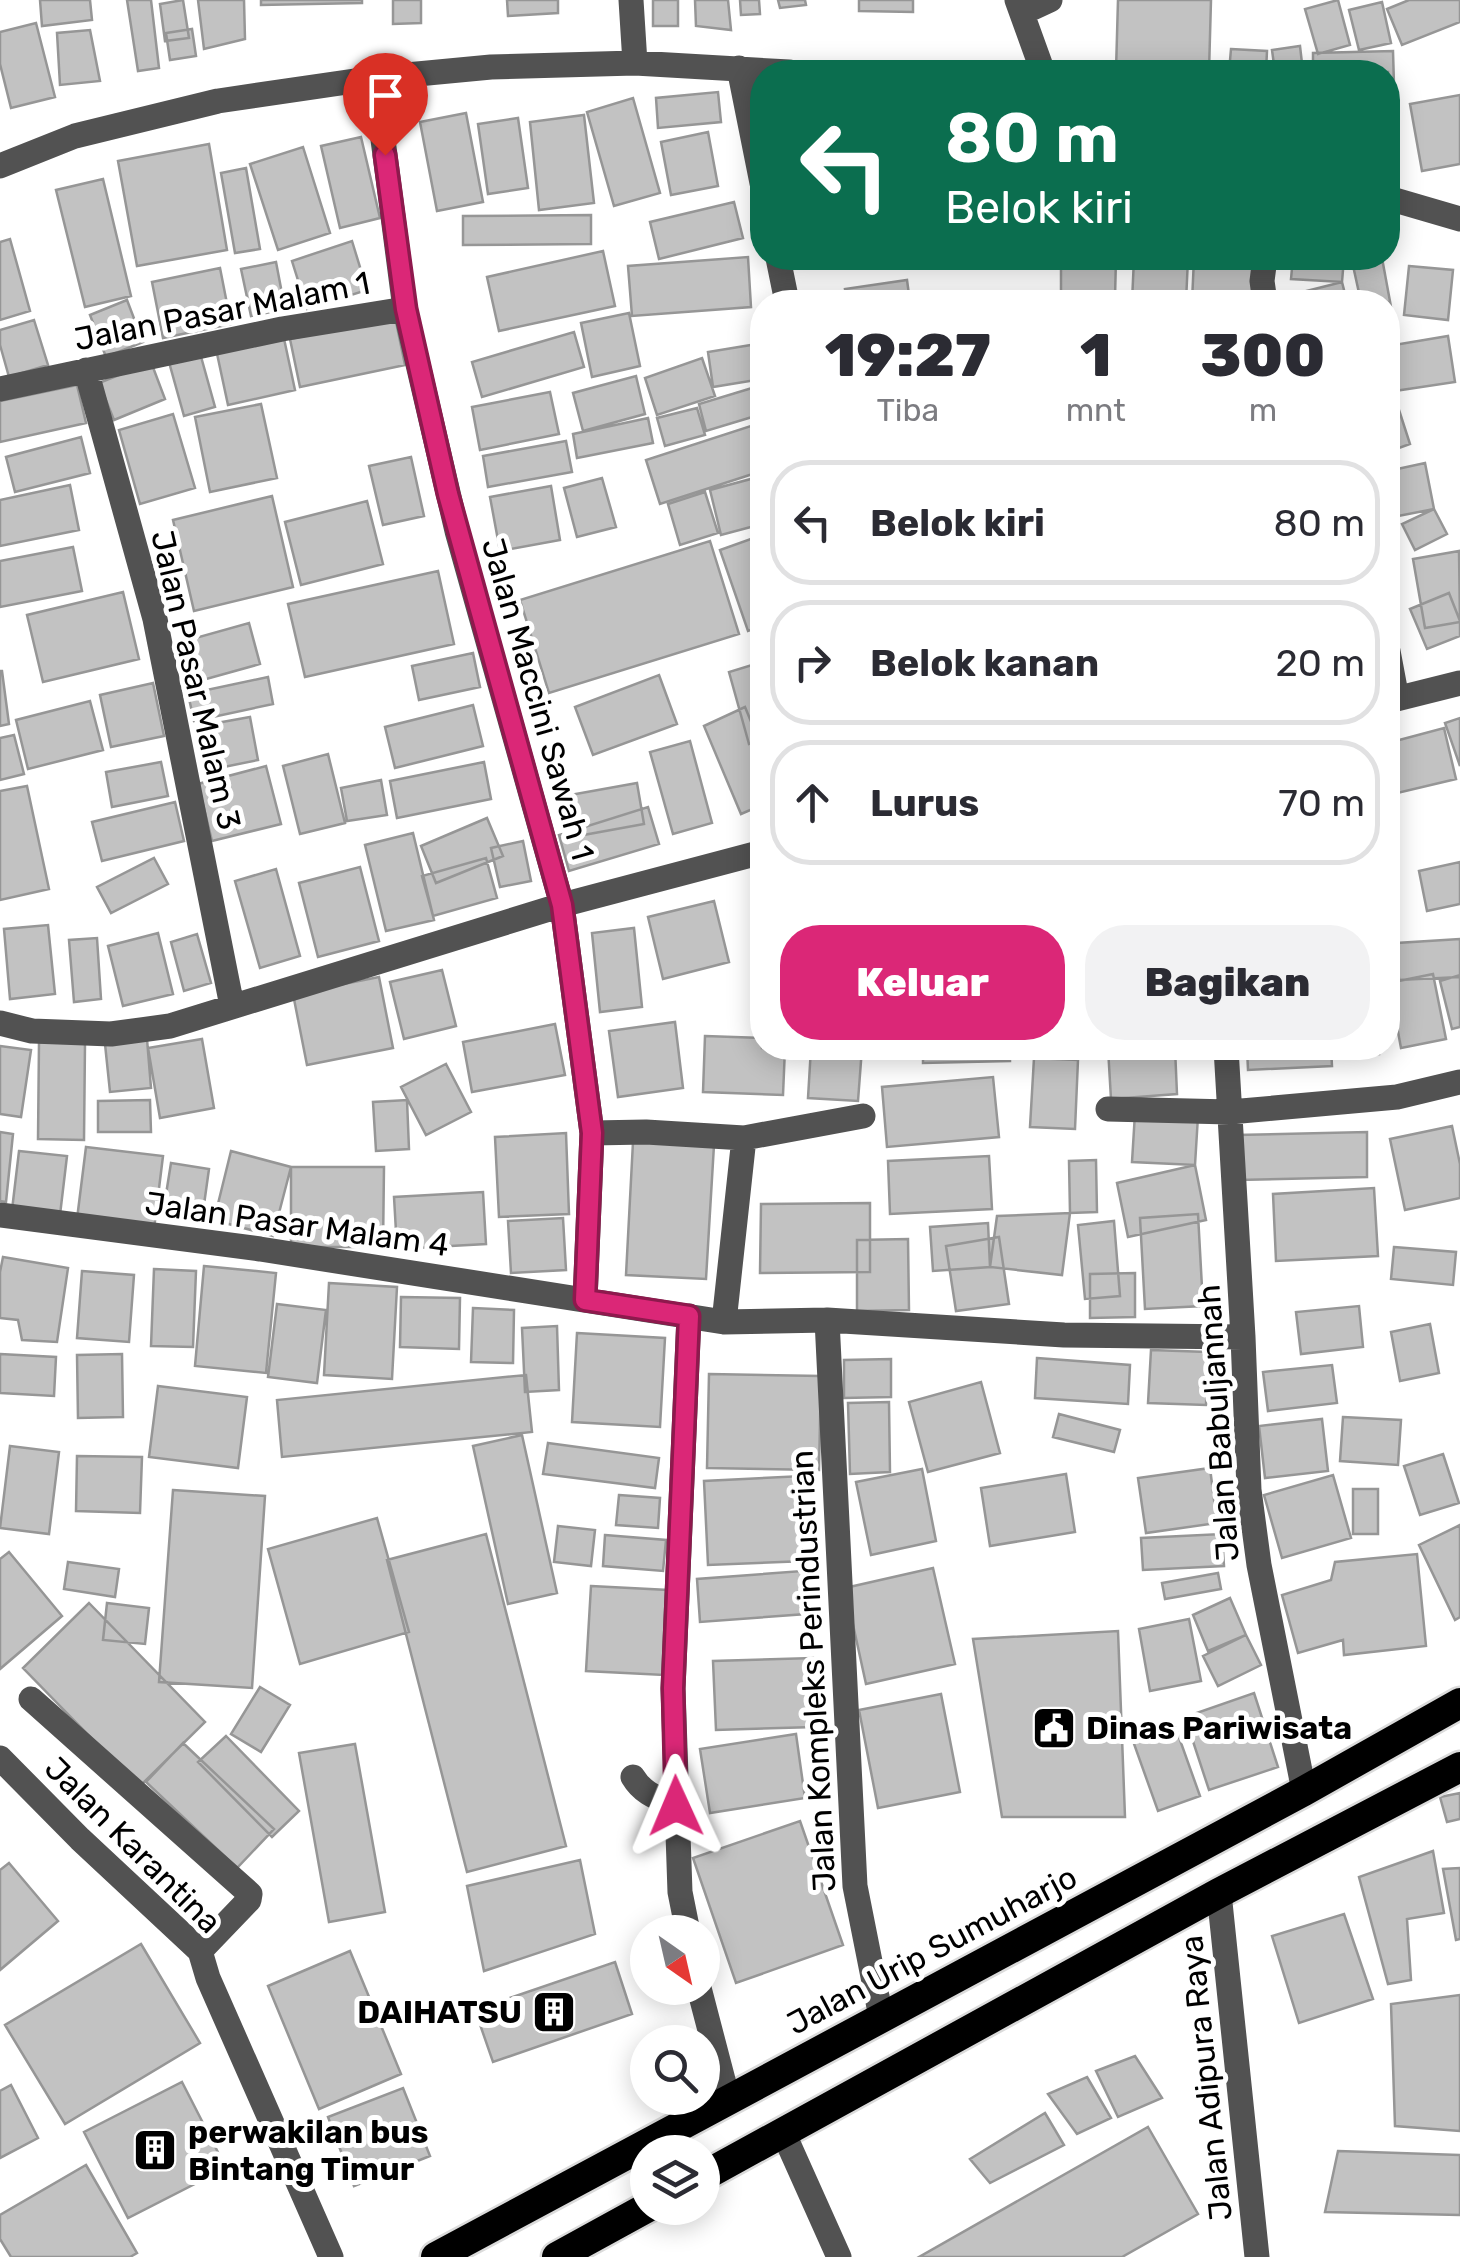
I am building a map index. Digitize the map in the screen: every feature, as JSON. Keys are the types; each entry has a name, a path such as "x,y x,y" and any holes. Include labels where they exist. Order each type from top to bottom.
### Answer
{"highway":[{"name":"Jalan Urip Sumuharjo","path":"436,2257 1304,1791 1460,1703"},
{"path":"720,2167 1219,1893 1460,1767"},
{"path":"557,2257 630,2217"}],"street":[{"path":"632,0 635,63"},
{"path":"1039,60 1019,7 1050,0"},
{"path":"0,166 75,136 218,100 375,78 491,67 635,63 750,69"},
{"path":"739,68 750,123"},
{"name":"Jalan Pasar Malam 1","path":"0,390 282,329 406,309 375,78"},
{"path":"1400,202 1460,219"},
{"name":"Jalan Maccini Sawah 1","path":"406,309 457,532 562,905 750,855"},
{"name":"Jalan Pasar Malam 3","path":"86,370 155,619 232,1006"},
{"path":"1400,698 1460,683"},
{"path":"0,1023 32,1031 112,1034 170,1026 562,905 592,1133 585,1300"},
{"name":"Jalan Babuljannah","path":"1227,1060 1250,1490 1259,1564 1304,1791"},
{"path":"1108,1109 1230,1112 1397,1097 1460,1082"},
{"path":"592,1133 744,1138 862,1116"},
{"path":"724,1322 744,1138"},
{"name":"Jalan Pasar Malam 4","path":"0,1215 260,1248 724,1322 828,1320 1064,1336 1243,1337"},
{"path":"685,1915 680,1892 673,1688 689,1316"},
{"name":"Jalan Kompleks Perindustrian","path":"828,1320 855,1886 881,2017"},
{"path":"31,1699 250,1894 249,1900 200,1951"},
{"name":"Jalan Karantina","path":"0,1758 200,1951 208,1978 331,2257"},
{"path":"632,1777 648,1794 676,1806"},
{"name":"Jalan Adipura Raya","path":"1219,1893 1257,2257"},
{"path":"703,2005 728,2099"},
{"path":"784,2132 839,2257"}],"building":[{"path":"40,0 90,0 92,20 42,26"},
{"path":"127,0 151,0 159,68 138,71"},
{"path":"183,0 189,38 165,41 160,4"},
{"path":"198,0 244,0 245,39 204,49"},
{"path":"261,0 362,0 362,3 261,5"},
{"path":"393,0 421,0 421,23 393,24"},
{"path":"507,0 558,0 558,13 508,16"},
{"path":"653,0 678,0 678,26 653,26"},
{"path":"695,0 728,0 731,30 696,26"},
{"path":"740,0 759,0 760,14 741,15"},
{"path":"778,0 805,0 806,5 780,8"},
{"path":"859,0 913,0 913,12 859,11"},
{"path":"1118,0 1211,0 1209,60 1116,60"},
{"path":"1338,0 1350,45 1318,54 1305,9"},
{"path":"1409,0 1460,0 1460,22 1402,45 1387,9"},
{"path":"1382,2 1391,43 1359,50 1349,10"},
{"path":"36,23 55,97 11,108 0,64 0,32"},
{"path":"192,29 196,56 170,60 166,33"},
{"path":"90,30 100,81 60,85 57,33"},
{"path":"1300,46 1302,60 1273,60 1272,50"},
{"path":"1231,49 1267,51 1267,60 1230,60"},
{"path":"1393,51 1393,60 1313,60 1313,53"},
{"path":"718,92 721,122 658,128 656,98"},
{"path":"1460,95 1460,164 1422,171 1410,104"},
{"path":"633,98 660,193 614,206 587,112"},
{"path":"466,113 483,202 437,211 420,122"},
{"path":"584,115 594,203 539,210 530,122"},
{"path":"518,118 528,188 488,194 478,124"},
{"path":"708,132 718,186 671,195 661,142"},
{"path":"361,137 380,218 340,228 321,146"},
{"path":"209,144 227,250 137,266 118,161"},
{"path":"303,147 330,233 278,250 250,164"},
{"path":"246,168 260,249 235,253 221,173"},
{"path":"103,179 131,296 85,307 56,190"},
{"path":"734,202 743,238 659,259 650,222"},
{"path":"591,215 591,244 463,245 463,216"},
{"path":"10,239 30,311 0,320 0,242"},
{"path":"352,241 367,290 307,309 292,261"},
{"path":"603,251 615,306 499,331 487,277"},
{"path":"748,257 750,307 632,316 628,266"},
{"path":"276,262 285,309 251,316 241,269"},
{"path":"1409,266 1453,270 1448,320 1404,315"},
{"path":"220,268 231,324 163,338 152,282"},
{"path":"1061,270 1116,270 1115,290 1061,290"},
{"path":"1133,270 1187,270 1187,290 1133,290"},
{"path":"1193,270 1256,270 1256,290 1193,290"},
{"path":"1292,270 1343,270 1342,282 1291,279"},
{"path":"1354,270 1384,270 1388,290 1358,290"},
{"path":"907,280 908,290 845,290"},
{"path":"1342,282 1344,290 1311,290"},
{"path":"127,300 143,342 106,357 90,315"},
{"path":"629,313 640,366 592,377 581,323"},
{"path":"395,317 405,365 300,387 290,339"},
{"path":"34,320 48,365 9,377 0,330"},
{"path":"574,332 584,367 482,397 472,362"},
{"path":"283,334 295,390 228,405 216,349"},
{"path":"1448,336 1455,382 1400,390 1400,344"},
{"path":"750,345 750,381 713,387 708,352"},
{"path":"200,353 215,407 184,416 169,362"},
{"path":"702,358 715,396 657,415 645,378"},
{"path":"151,362 165,399 114,420 99,383"},
{"path":"636,376 645,414 583,431 573,393"},
{"path":"77,385 86,423 0,442 0,401"},
{"path":"750,389 750,418 706,431 699,404"},
{"path":"550,392 559,434 480,450 472,407"},
{"path":"261,404 277,478 210,492 195,417"},
{"path":"697,408 705,435 665,446 657,418"},
{"path":"1400,413 1410,444 1400,448"},
{"path":"173,414 195,488 140,504 119,430"},
{"path":"648,418 653,443 577,458 573,434"},
{"path":"750,426 750,475 660,504 646,460"},
{"path":"81,437 90,473 15,492 6,457"},
{"path":"566,441 572,472 488,487 483,456"},
{"path":"411,457 424,516 383,525 369,466"},
{"path":"1425,463 1434,509 1400,516 1400,468"},
{"path":"602,478 616,527 577,537 564,488"},
{"path":"750,479 750,527 721,535 710,490"},
{"path":"70,485 79,530 0,546 0,500"},
{"path":"551,486 560,540 500,551 490,497"},
{"path":"705,492 718,533 680,545 668,504"},
{"path":"272,496 293,587 194,611 173,520"},
{"path":"367,501 383,564 301,585 285,522"},
{"path":"1434,509 1447,534 1415,550 1402,524"},
{"path":"750,539 750,630 748,631 720,550"},
{"path":"710,541 739,634 549,693 520,600"},
{"path":"73,547 82,591 0,607 0,561"},
{"path":"1459,551 1460,622 1425,628 1413,559"},
{"path":"438,571 454,644 305,677 288,604"},
{"path":"123,592 139,659 43,682 27,615"},
{"path":"1449,593 1460,621 1460,636 1427,649 1410,609"},
{"path":"249,623 260,664 192,683 181,642"},
{"path":"473,653 480,687 419,700 412,666"},
{"path":"750,666 749,744 729,672"},
{"path":"0,671 9,724 0,726"},
{"path":"659,675 677,724 593,755 575,707"},
{"path":"268,677 273,704 194,721 188,694"},
{"path":"153,683 164,736 111,747 100,695"},
{"path":"90,701 103,750 28,769 16,720"},
{"path":"473,705 483,746 395,768 385,727"},
{"path":"745,707 750,719 750,810 741,814 704,726"},
{"path":"250,717 258,760 219,768 211,724"},
{"path":"1460,718 1460,766 1445,723"},
{"path":"1444,728 1456,779 1400,792 1400,740"},
{"path":"14,735 24,774 0,780 0,738"},
{"path":"690,741 712,823 673,834 650,752"},
{"path":"328,754 345,823 300,834 283,766"},
{"path":"161,762 168,796 112,807 106,772"},
{"path":"484,762 491,799 397,818 390,781"},
{"path":"266,766 281,824 212,841 198,784"},
{"path":"381,780 387,815 347,821 341,788"},
{"path":"637,783 644,824 567,838 559,797"},
{"path":"27,786 49,889 0,900 0,791"},
{"path":"175,802 184,841 102,861 92,822"},
{"path":"648,807 659,844 569,871 559,835"},
{"path":"487,818 503,856 436,883 421,846"},
{"path":"413,833 434,920 386,931 365,845"},
{"path":"523,841 531,881 500,887 491,848"},
{"path":"154,858 168,884 111,913 97,887"},
{"path":"486,858 497,898 433,916 422,876"},
{"path":"1460,862 1460,904 1427,911 1419,871"},
{"path":"360,867 379,941 318,957 299,883"},
{"path":"276,869 300,956 260,968 235,881"},
{"path":"714,901 729,962 663,979 648,917"},
{"path":"48,925 55,994 10,999 4,929"},
{"path":"634,928 642,1007 600,1012 592,933"},
{"path":"158,933 173,994 123,1006 108,946"},
{"path":"197,934 211,983 184,991 171,942"},
{"path":"97,938 101,999 74,1002 69,940"},
{"path":"1460,939 1460,977 1400,980 1400,943"},
{"path":"442,970 456,1026 404,1039 390,982"},
{"path":"1433,974 1446,1039 1401,1048 1400,981"},
{"path":"1460,975 1460,1027 1452,1029 1440,981"},
{"path":"379,977 393,1048 307,1065 293,994"},
{"path":"675,1022 683,1088 618,1097 609,1031"},
{"path":"555,1024 565,1075 472,1092 463,1042"},
{"path":"705,1036 750,1038 750,1060 784,1060 783,1095 703,1092"},
{"path":"147,1039 151,1088 110,1092 105,1044"},
{"path":"202,1039 214,1108 160,1118 148,1048"},
{"path":"39,1042 85,1043 84,1140 38,1139"},
{"path":"0,1046 31,1050 21,1117 0,1114"},
{"path":"810,1060 861,1060 858,1101 808,1098"},
{"path":"923,1060 1010,1060 1010,1061"},
{"path":"1034,1060 1078,1060 1075,1129 1030,1127"},
{"path":"1109,1060 1176,1060 1177,1094 1111,1099"},
{"path":"1248,1060 1332,1060 1332,1066 1248,1070"},
{"path":"446,1064 471,1112 426,1135 401,1087"},
{"path":"993,1077 999,1137 887,1147 882,1087"},
{"path":"150,1100 151,1132 98,1132 98,1101"},
{"path":"407,1100 409,1149 376,1151 373,1102"},
{"path":"1135,1113 1198,1116 1195,1165 1132,1162"},
{"path":"1452,1126 1460,1164 1460,1198 1405,1210 1390,1139"},
{"path":"0,1132 13,1134 6,1202 0,1201"},
{"path":"1367,1132 1367,1177 1237,1180 1236,1135"},
{"path":"566,1133 569,1214 499,1217 495,1137"},
{"path":"633,1142 714,1145 706,1279 626,1275"},
{"path":"86,1147 163,1156 154,1229 77,1219"},
{"path":"19,1151 67,1156 60,1215 12,1210"},
{"path":"231,1151 291,1167 273,1236 214,1220"},
{"path":"989,1156 992,1209 890,1214 888,1161"},
{"path":"1096,1160 1097,1212 1070,1213 1069,1161"},
{"path":"171,1163 209,1169 202,1219 163,1213"},
{"path":"1195,1165 1206,1220 1128,1237 1117,1183"},
{"path":"291,1167 384,1167 383,1247 291,1247"},
{"path":"1374,1188 1378,1256 1276,1261 1273,1194"},
{"path":"483,1192 486,1244 397,1249 394,1197"},
{"path":"870,1203 870,1272 760,1273 761,1204"},
{"path":"1070,1213 1062,1275 990,1267 997,1216"},
{"path":"1198,1214 1203,1306 1145,1309 1140,1218"},
{"path":"563,1218 566,1270 511,1273 508,1221"},
{"path":"1114,1221 1120,1296 1085,1299 1078,1225"},
{"path":"988,1223 990,1267 933,1271 930,1227"},
{"path":"999,1237 1009,1304 956,1311 946,1246"},
{"path":"908,1239 909,1310 857,1311 857,1240"},
{"path":"1394,1247 1456,1252 1453,1285 1391,1279"},
{"path":"3,1257 68,1268 57,1342 22,1340 18,1320 0,1318"},
{"path":"204,1266 276,1273 266,1373 195,1366"},
{"path":"154,1269 196,1271 193,1347 151,1346"},
{"path":"82,1271 134,1275 129,1342 77,1338"},
{"path":"1135,1273 1135,1317 1090,1318 1090,1274"},
{"path":"329,1283 397,1287 392,1379 324,1375"},
{"path":"401,1297 460,1298 459,1349 400,1347"},
{"path":"277,1304 326,1310 317,1383 268,1377"},
{"path":"1359,1306 1363,1347 1301,1354 1296,1312"},
{"path":"473,1308 514,1310 513,1363 471,1362"},
{"path":"1430,1324 1439,1373 1400,1381 1391,1332"},
{"path":"557,1326 559,1390 525,1392 522,1328"},
{"path":"577,1333 665,1338 660,1427 572,1422"},
{"path":"1151,1350 1208,1352 1206,1405 1148,1403"},
{"path":"0,1354 56,1357 54,1396 0,1393"},
{"path":"122,1354 123,1417 78,1418 77,1355"},
{"path":"1037,1358 1130,1365 1128,1404 1035,1398"},
{"path":"891,1359 891,1397 844,1398 844,1360"},
{"path":"1332,1365 1337,1403 1268,1411 1263,1372"},
{"path":"709,1374 821,1376 819,1470 707,1468"},
{"path":"526,1375 532,1432 282,1457 277,1400"},
{"path":"981,1382 1000,1453 928,1472 909,1402"},
{"path":"158,1386 247,1397 238,1468 149,1457"},
{"path":"889,1402 890,1472 850,1474 848,1403"},
{"path":"1059,1414 1120,1430 1114,1452 1053,1437"},
{"path":"1343,1417 1401,1420 1398,1465 1340,1461"},
{"path":"1322,1419 1328,1471 1265,1478 1259,1426"},
{"path":"522,1435 557,1593 508,1604 473,1446"},
{"path":"548,1443 659,1458 655,1488 543,1474"},
{"path":"10,1446 59,1452 49,1534 0,1528"},
{"path":"1443,1454 1459,1503 1420,1515 1404,1466"},
{"path":"77,1456 142,1457 140,1513 76,1511"},
{"path":"1210,1468 1217,1523 1146,1533 1138,1478"},
{"path":"922,1469 936,1541 871,1555 856,1482"},
{"path":"1066,1474 1075,1532 990,1546 981,1488"},
{"path":"1333,1475 1351,1538 1282,1558 1264,1495"},
{"path":"803,1476 806,1561 708,1565 704,1481"},
{"path":"1353,1489 1378,1489 1378,1534 1353,1534"},
{"path":"173,1490 265,1496 252,1688 159,1682"},
{"path":"619,1495 660,1498 658,1528 616,1525"},
{"path":"377,1518 409,1632 300,1664 268,1549"},
{"path":"1460,1525 1460,1617 1455,1620 1419,1545"},
{"path":"558,1526 595,1530 591,1566 554,1562"},
{"path":"486,1534 566,1846 467,1872 387,1560"},
{"path":"1222,1534 1224,1566 1143,1570 1141,1538"},
{"path":"605,1535 666,1540 663,1571 603,1566"},
{"path":"9,1552 62,1616 0,1669 0,1559"},
{"path":"1417,1554 1426,1646 1344,1655 1343,1640 1298,1653 1282,1595 1331,1580 1335,1562"},
{"path":"68,1562 119,1569 115,1597 64,1589"},
{"path":"933,1568 955,1664 866,1684 845,1588"},
{"path":"802,1571 806,1614 700,1622 697,1579"},
{"path":"1218,1573 1221,1589 1165,1599 1162,1583"},
{"path":"591,1586 668,1590 664,1675 586,1671"},
{"path":"1230,1598 1246,1635 1208,1651 1193,1615"},
{"path":"89,1603 205,1722 139,1787 23,1668"},
{"path":"107,1603 149,1608 145,1644 103,1640"},
{"path":"1189,1619 1201,1681 1150,1691 1139,1629"},
{"name":"Dinas Pariwisata","path":"1118,1631 1125,1817 1002,1817 973,1639"},
{"path":"1246,1635 1261,1665 1218,1686 1203,1656"},
{"path":"813,1658 815,1727 716,1730 713,1661"},
{"path":"260,1687 290,1705 261,1752 231,1734"},
{"path":"1254,1693 1278,1767 1209,1790 1185,1717"},
{"path":"941,1694 960,1792 878,1808 859,1710"},
{"path":"1175,1726 1200,1796 1158,1811 1133,1741"},
{"path":"796,1734 805,1798 710,1813 700,1749"},
{"path":"226,1736 299,1811 272,1837 198,1762"},
{"path":"183,1743 274,1829 237,1868 146,1782"},
{"path":"355,1744 385,1912 329,1922 299,1753"},
{"path":"1460,1793 1460,1819 1447,1822 1440,1797"},
{"path":"800,1821 843,1945 736,1983 720,1936 720,1915 713,1915 693,1858"},
{"path":"1433,1851 1444,1913 1407,1919 1411,1980 1388,1984 1359,1877"},
{"path":"580,1860 595,1934 484,1971 467,1886"},
{"path":"9,1863 58,1921 0,1970 0,1870"},
{"path":"1460,1868 1460,1939 1456,1940 1443,1869"},
{"path":"1344,1914 1373,1999 1299,2023 1272,1936"},
{"path":"141,1944 200,2043 65,2124 5,2025"},
{"path":"350,1951 401,2074 319,2109 268,1986"},
{"name":"DAIHATSU","path":"615,1962 632,2014 493,2062 475,2010"},
{"path":"1460,1995 1460,2131 1395,2126 1391,2004"},
{"path":"1135,2056 1162,2098 1118,2117 1096,2071"},
{"path":"1087,2077 1111,2118 1077,2134 1048,2094"},
{"name":"perwakilan bus Bintang Timur","path":"182,2082 226,2168 128,2218 84,2132"},
{"path":"11,2085 38,2138 0,2158 0,2091"},
{"path":"403,2088 430,2156 354,2186 328,2117"},
{"path":"1045,2113 1064,2145 990,2183 970,2159"},
{"path":"1148,2127 1198,2214 1122,2257 919,2257"},
{"path":"1338,2151 1460,2155 1460,2215 1325,2212"},
{"path":"86,2165 137,2253 130,2257 11,2257 0,2239 0,2215"}],"place":[{"name":"Dinas Pariwisata","path":"1054,1728"},
{"name":"DAIHATSU","path":"554,2012"},
{"name":"perwakilan bus Bintang Timur","path":"155,2150"}],"route":[{"path":"385,155 406,309 448,494 562,905 592,1133 585,1300 689,1316 673,1688 676,1806"}]}
